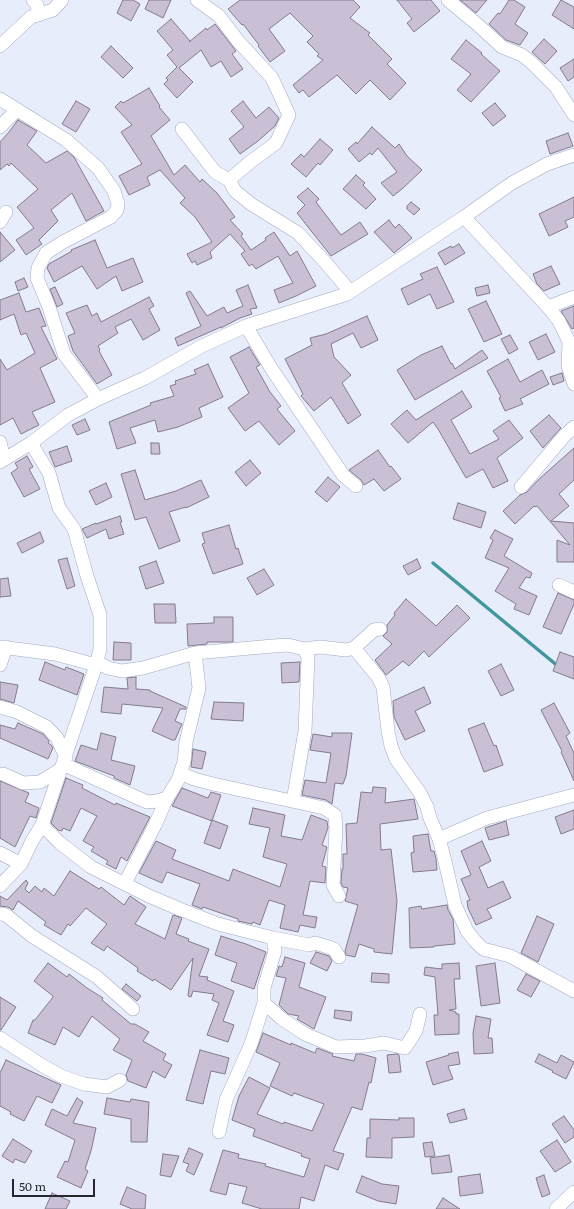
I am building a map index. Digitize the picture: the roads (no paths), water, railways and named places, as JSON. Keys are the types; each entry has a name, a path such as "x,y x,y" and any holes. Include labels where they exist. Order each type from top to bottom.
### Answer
{"street":[{"path":"33,0 37,5 39,15"},
{"path":"0,46 31,17 53,10 62,0"},
{"path":"197,0 218,16 238,41 272,78 289,115 276,143 229,180"},
{"path":"448,0 502,47 522,55 532,63 556,87 574,115"},
{"path":"0,99 66,140 98,168 114,191 118,204 117,210 111,217 63,242 46,253 38,268 37,278 49,307 64,354 98,399"},
{"path":"0,127 18,110"},
{"path":"182,129 215,172 229,180 235,191 251,204 298,233 348,289 347,294"},
{"path":"0,442 2,460 31,443 68,415 98,399 145,378 202,346 246,326 347,294 464,217 512,183 547,164 574,156"},
{"path":"464,217 548,307 559,322 569,342 568,366 574,384"},
{"path":"548,307 574,297"},
{"path":"246,326 271,368 343,475 356,486"},
{"path":"521,487 565,435 574,427"},
{"path":"0,886 21,864 32,841 42,825 97,664 100,649 100,615 74,529 60,508 49,473 31,443"},
{"path":"559,585 574,592"},
{"path":"0,665 3,647 55,654 108,668 122,670 143,668 195,654 288,646 304,649 320,647 346,650 354,648 374,630 380,629"},
{"path":"354,648 378,676 383,687 388,731 396,759 420,793 439,839 455,905 467,931 484,949 510,956 574,991"},
{"path":"293,802 305,731 308,657 304,649"},
{"path":"125,883 155,825 167,798 178,780 184,762 186,742 199,688 195,654"},
{"path":"0,707 17,712 47,727 57,738 64,763 147,802 157,802 167,798"},
{"path":"3,774 23,783 40,782 64,763"},
{"path":"180,773 194,779 213,784 324,808 335,815 336,828 333,886 339,896"},
{"path":"439,839 487,818 574,795"},
{"path":"42,825 60,843 91,866 149,896 218,924 273,938 309,945 315,943 334,950 339,957"},
{"path":"0,853 21,864"},
{"path":"0,914 6,915 32,936 97,977 133,1009"},
{"path":"219,1132 226,1100 251,1044 264,1003 264,988 274,950 273,938"},
{"path":"264,1003 282,1019 305,1034 336,1047 365,1046 384,1043 405,1048 416,1031 420,1014"},
{"path":"0,1038 61,1076 84,1084 107,1087 120,1080"},
{"path":"556,1209 574,1192"}],"waterway":[{"path":"433,563 559,667"}]}
